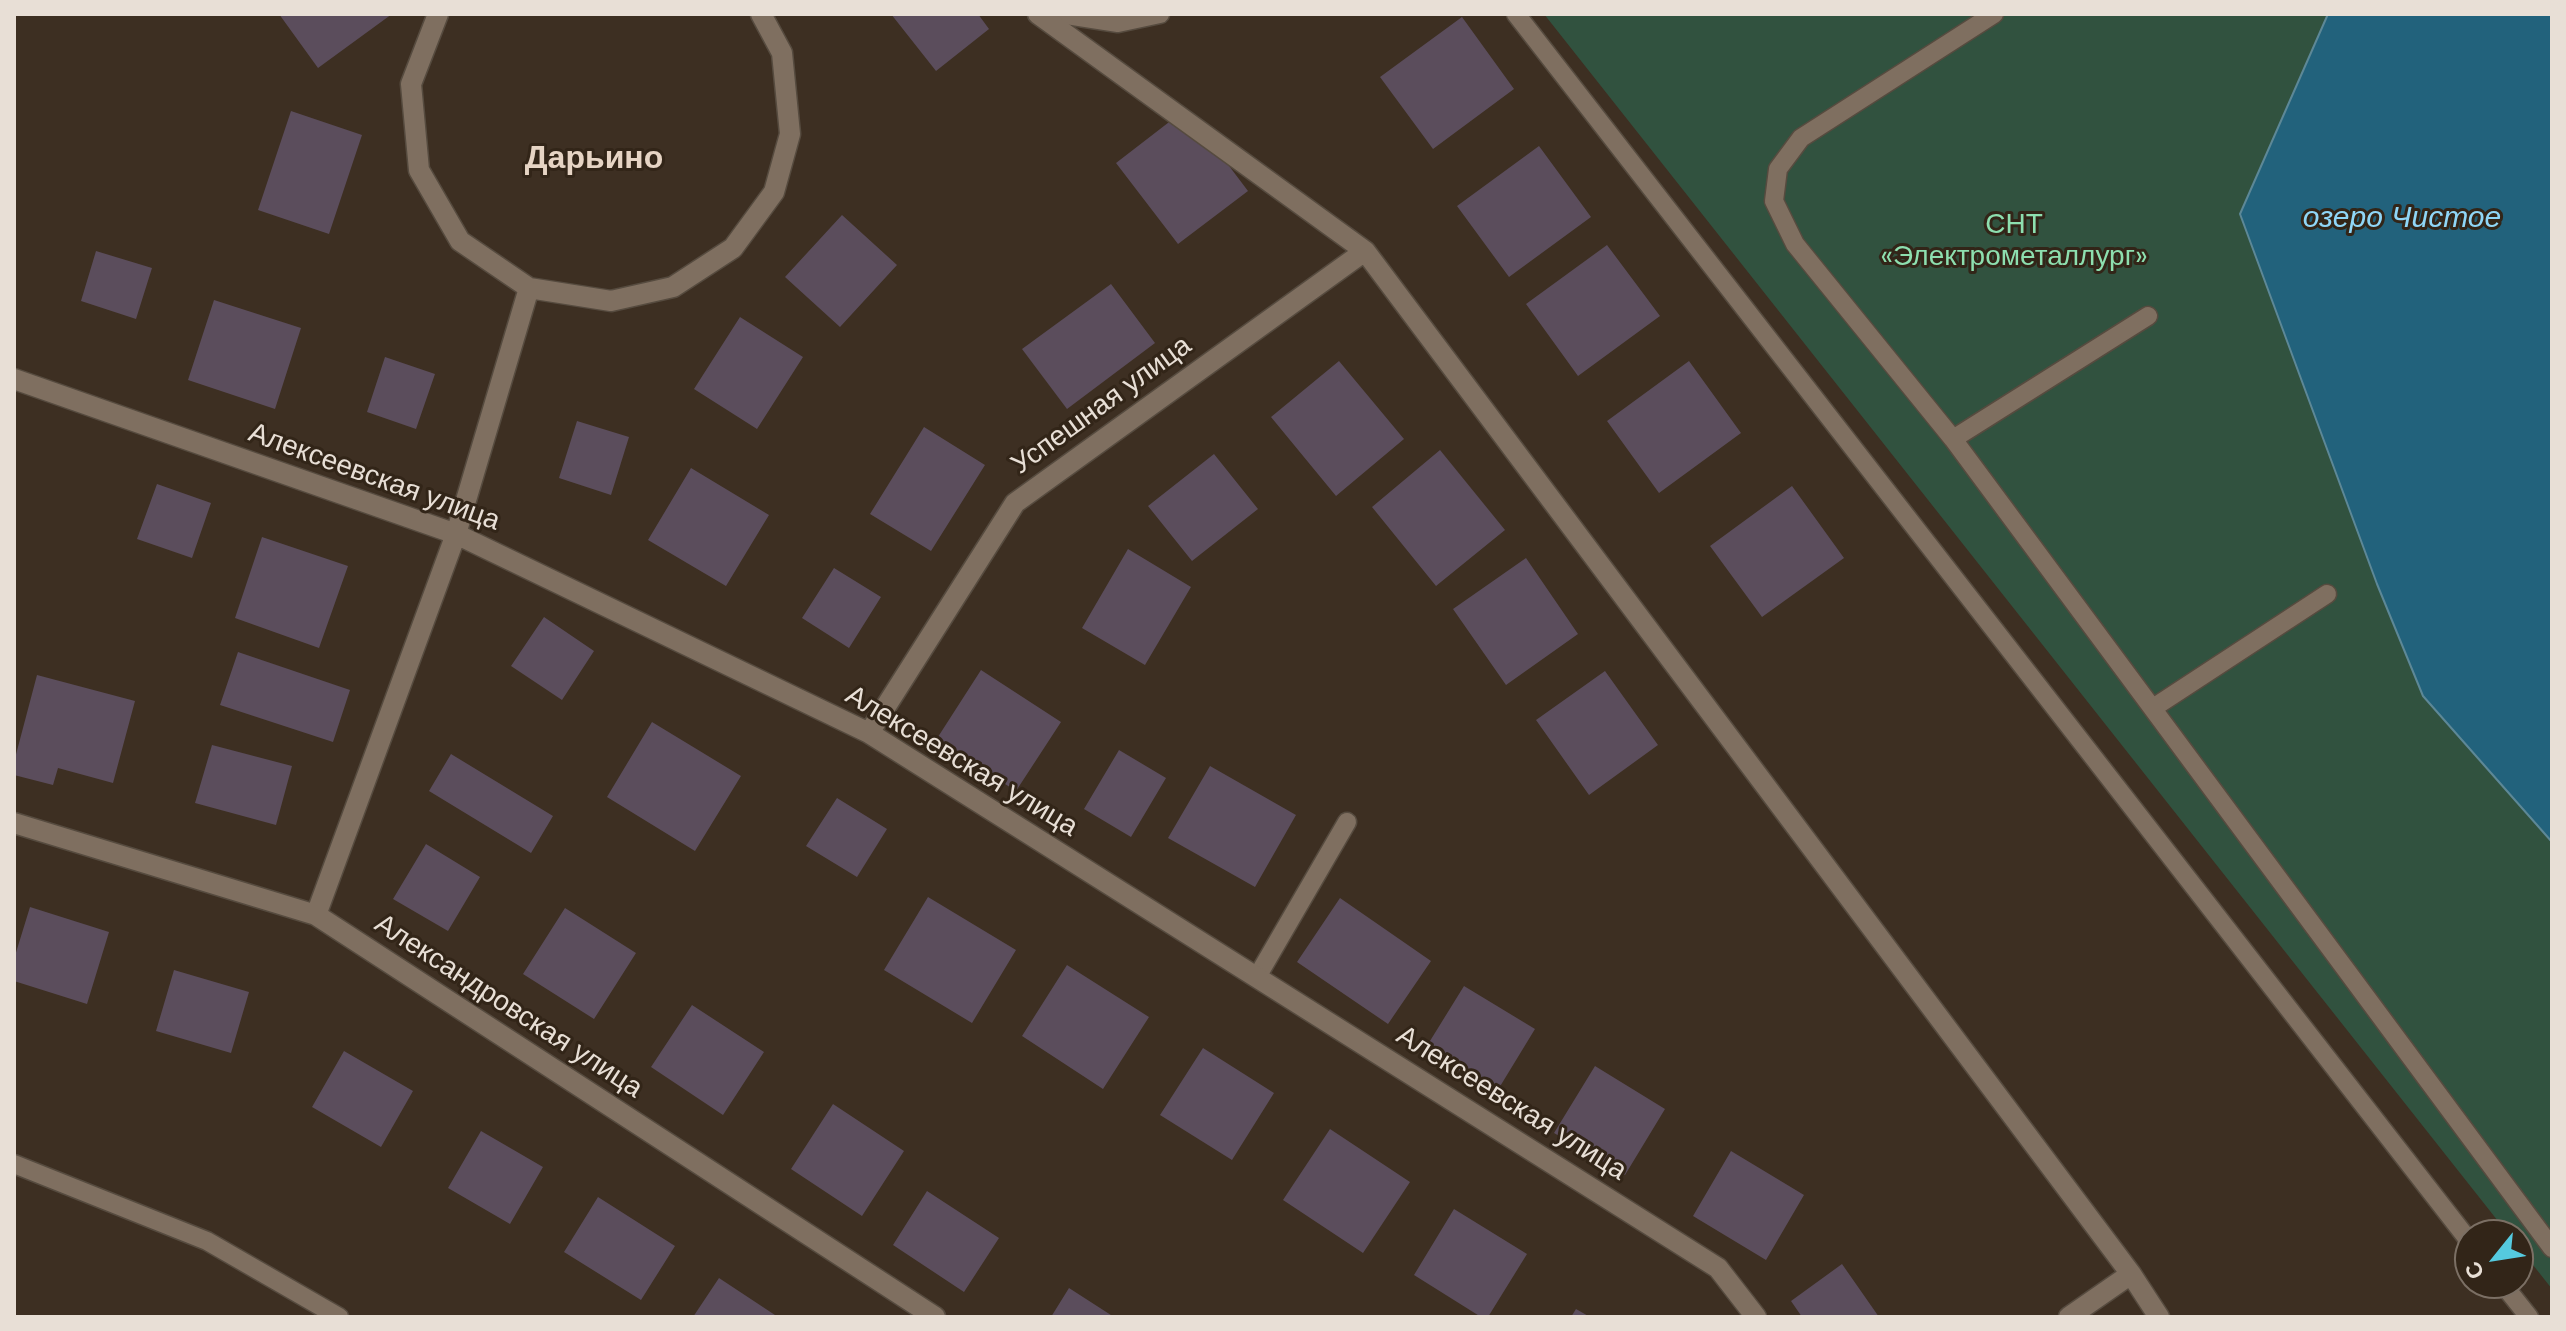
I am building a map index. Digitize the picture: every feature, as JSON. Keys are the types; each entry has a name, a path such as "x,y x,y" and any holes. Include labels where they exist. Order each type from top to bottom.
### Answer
{"street":[{"path":"438,14 411,84 419,170 460,241 529,288 611,301 673,287 733,248 774,192 790,134 782,53 761,14"},
{"path":"1038,14 1365,251 2131,1274 2159,1317"},
{"name":"Успешная улица","path":"869,733 1015,503 1365,251"},
{"path":"316,915 456,534 529,288"},
{"name":"Алексеевская улица","path":"14,379 456,534 869,733 1718,1268 1756,1317"},
{"name":"Александровская улица","path":"14,823 316,915 935,1317"},
{"path":"2069,1317 2131,1274"}],"lane":[{"path":"1060,14 1118,23 1160,14"},
{"path":"1516,14 2454,1221"},
{"path":"1994,14 1801,138 1778,169 1774,201 1795,244 1953,439 2552,1248"},
{"path":"1953,439 2148,316"},
{"path":"2153,708 2327,594"},
{"path":"1257,977 1347,822"},
{"path":"14,1164 207,1241 339,1317"},
{"path":"2515,1299 2529,1317"}],"green space":[{"name":"СНТ «Электрометаллург»","path":"1544,14 2328,14 2240,214 2423,696 2552,842 2552,1289 2534,1266 2534,1219 2496,1219"}],"water":[{"name":"озеро Чистое","path":"2328,14 2552,14 2552,842 2423,696 2377,584 2240,214"}],"building":[{"path":"279,14 392,14 318,68"},
{"path":"891,14 978,14 989,29 936,71"},
{"path":"1462,17 1514,89 1433,149 1380,77"},
{"path":"1186,109 1248,191 1178,244 1116,163"},
{"path":"291,111 362,135 329,234 258,210"},
{"path":"1539,146 1591,217 1509,277 1457,206"},
{"path":"842,215 897,265 840,327 785,277"},
{"path":"1607,245 1660,316 1578,376 1526,304"},
{"path":"96,251 152,268 136,319 81,301"},
{"path":"1111,284 1155,343 1067,409 1022,349"},
{"path":"214,300 301,328 275,409 188,380"},
{"path":"740,317 803,357 757,429 694,389"},
{"path":"385,357 435,374 416,429 367,412"},
{"path":"1339,361 1404,439 1336,496 1271,417"},
{"path":"1689,361 1741,433 1659,493 1607,421"},
{"path":"577,421 629,437 611,495 559,478"},
{"path":"924,427 985,465 931,551 870,514"},
{"path":"1440,450 1505,530 1436,586 1372,507"},
{"path":"1214,454 1258,509 1192,561 1148,506"},
{"path":"691,468 769,515 726,586 648,540"},
{"path":"157,484 211,503 192,558 137,539"},
{"path":"1792,486 1844,558 1762,617 1710,546"},
{"path":"262,537 348,566 319,648 235,618"},
{"path":"1128,549 1191,587 1145,665 1082,628"},
{"path":"1526,558 1578,634 1506,685 1453,609"},
{"path":"834,568 881,597 849,648 802,618"},
{"path":"544,617 594,651 562,700 511,666"},
{"path":"238,652 350,690 333,742 220,705"},
{"path":"981,670 1061,722 1016,791 936,740"},
{"path":"1605,671 1658,745 1589,795 1536,720"},
{"path":"37,675 135,701 113,783 58,768 53,785 14,775 14,762"},
{"path":"652,722 741,776 695,851 607,797"},
{"path":"212,745 292,766 276,825 195,803"},
{"path":"1119,750 1166,778 1131,837 1084,809"},
{"path":"451,754 553,816 531,853 429,791"},
{"path":"1210,766 1296,815 1255,887 1168,838"},
{"path":"837,798 887,829 857,877 806,846"},
{"path":"426,844 480,877 448,931 393,899"},
{"path":"928,897 1016,950 972,1023 884,970"},
{"path":"1340,898 1431,961 1388,1024 1297,962"},
{"path":"30,907 109,932 87,1004 14,981 14,959"},
{"path":"565,908 636,953 594,1019 523,974"},
{"path":"1067,965 1149,1017 1103,1089 1022,1036"},
{"path":"174,970 249,992 231,1053 156,1031"},
{"path":"1464,986 1535,1029 1496,1093 1425,1049"},
{"path":"692,1005 764,1052 723,1115 651,1067"},
{"path":"1203,1048 1274,1093 1232,1160 1160,1115"},
{"path":"344,1051 413,1091 381,1147 312,1107"},
{"path":"1595,1066 1665,1109 1625,1175 1554,1133"},
{"path":"833,1104 904,1151 862,1216 791,1169"},
{"path":"1330,1129 1410,1182 1363,1253 1283,1200"},
{"path":"481,1131 543,1167 510,1224 448,1188"},
{"path":"1731,1151 1804,1195 1766,1260 1693,1216"},
{"path":"927,1191 999,1238 964,1292 893,1245"},
{"path":"598,1197 675,1246 641,1300 564,1252"},
{"path":"1454,1209 1527,1254 1488,1317 1481,1317 1414,1275"},
{"path":"1842,1264 1879,1317 1802,1317 1791,1301"},
{"path":"719,1278 778,1317 693,1317"},
{"path":"1069,1288 1114,1317 1051,1317"},
{"path":"1576,1309 1590,1317 1571,1317"}],"district":[{"name":"Дарьино","path":"594,160"}]}
